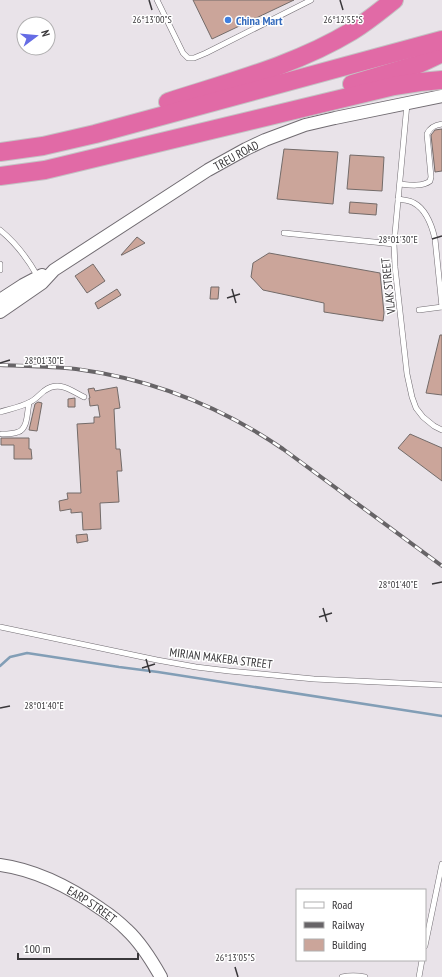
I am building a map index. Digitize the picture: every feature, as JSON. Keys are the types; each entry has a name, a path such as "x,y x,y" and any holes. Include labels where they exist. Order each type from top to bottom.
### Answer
{"highway":[{"path":"43,146 60,138 264,71 308,54 353,30 394,0"},
{"path":"0,152 43,146 95,134 442,40"},
{"path":"258,118 274,109 299,100 419,64 442,53"},
{"path":"0,176 45,170 386,88 442,80"}],"street":[{"name":"TREU ROAD","path":"0,312 54,270 208,170 246,148 313,124 442,96"},
{"name":"TREU ROAD","path":"0,300 23,285 40,280"},
{"name":"EARP STREET","path":"0,865 10,866 34,873 60,884 86,898 109,914 127,930 143,948 161,977"}],"lane":[{"path":"157,0 183,53 188,58 194,58 206,53 311,0"},
{"name":"VLAK STREET","path":"407,103 394,244 395,267 412,397 416,408 423,416 434,426 442,430"},
{"path":"400,184 414,185 430,182 431,177 428,134 431,128 442,124"},
{"path":"398,199 413,202 420,207 429,220 435,239 442,307 419,310"},
{"path":"0,230 24,255 40,280"},
{"path":"284,233 394,244"},
{"path":"0,264 0,270"},
{"path":"0,412 29,403 50,387 56,385 65,387 84,397"},
{"path":"2,434 17,433 22,430 25,426 29,403"},
{"name":"MIRIAN MAKEBA STREET","path":"0,627 157,660 216,670 314,679 442,685"},
{"path":"426,941 442,864"},
{"path":"419,977 422,961"},
{"path":"342,977 347,975 357,975 365,977"}],"building":[{"name":"China Mart","path":"193,0 294,0 212,39"},
{"path":"442,129 442,171 435,172 431,135 435,130"},
{"path":"284,149 338,152 333,204 277,199"},
{"path":"350,155 384,157 382,191 347,189"},
{"path":"350,202 377,204 376,215 349,213"},
{"path":"137,237 145,243 121,255"},
{"path":"269,253 380,273 384,313 383,321 324,312 324,303 263,290 251,277 253,263"},
{"path":"93,264 105,281 87,293 75,276"},
{"path":"211,287 219,287 218,299 210,299"},
{"path":"117,289 121,295 98,309 95,303"},
{"path":"440,335 442,335 442,395 426,393"},
{"path":"117,387 120,408 114,409 116,449 120,449 122,471 117,471 119,502 100,503 101,529 83,530 82,512 71,513 71,509 60,511 59,501 68,499 67,493 81,493 77,424 94,423 94,417 100,417 98,405 90,406 88,389 94,388 95,391"},
{"path":"75,398 75,407 68,407 68,399"},
{"path":"38,402 42,403 37,431 29,430 35,404"},
{"path":"410,434 442,448 442,481 398,448"},
{"path":"1,438 29,438 29,449 31,449 32,459 14,459 14,445 1,445"},
{"path":"87,534 88,541 77,543 76,535"}],"waterway":[{"path":"0,666 10,657 27,653 442,716"}],"railway":[{"path":"0,365 67,368 104,374 158,387 210,407 283,449 442,566"}],"place":[{"name":"China Mart","path":"228,20"}]}
